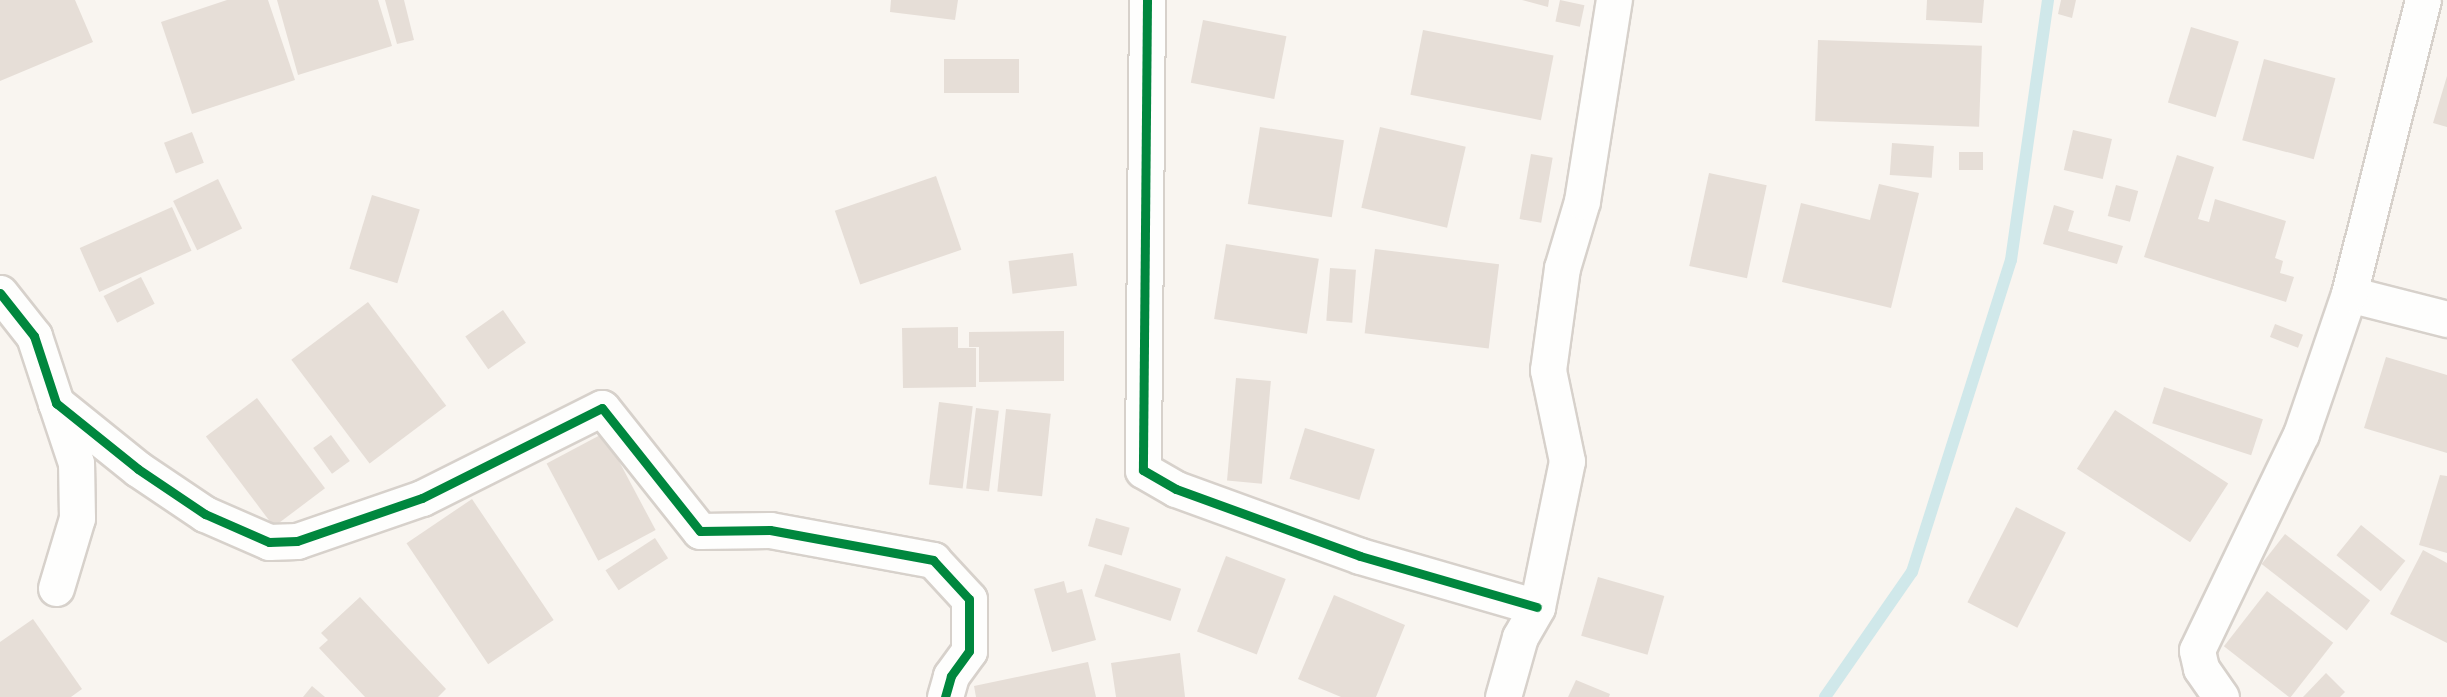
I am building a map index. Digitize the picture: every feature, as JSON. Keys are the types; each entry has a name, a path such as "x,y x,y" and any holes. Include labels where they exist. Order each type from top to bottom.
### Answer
{"street":[{"path":"1147,0 1143,470 1176,489 1360,556 1537,607"},
{"path":"1503,697 1520,637 1537,607 1567,461 1548,370 1562,268 1581,201 1614,0"},
{"path":"2221,697 2201,668 2197,650 2301,434 2349,294 2423,0"},
{"path":"2349,294 2447,319"},
{"path":"4,306 34,336 76,463 77,518 56,587"},
{"path":"56,403 205,514 270,542 296,541 422,498 602,408 700,531 770,530 933,560 969,599 969,651 951,676 945,697"}],"building":[{"path":"0,0 75,0 93,42 0,81"},
{"path":"227,0 268,0 295,80 192,114 161,22"},
{"path":"277,0 378,0 392,46 298,75"},
{"path":"385,0 404,0 414,40 397,44"},
{"path":"891,0 958,0 955,20 890,12"},
{"path":"1522,0 1549,0 1548,7"},
{"path":"1560,0 1584,5 1580,27 1555,22"},
{"path":"1927,0 1984,0 1982,23 1926,20"},
{"path":"2061,0 2076,0 2072,18 2058,14"},
{"path":"1203,20 1286,36 1274,99 1191,83"},
{"path":"2191,27 2239,42 2216,117 2168,103"},
{"path":"1423,30 1554,55 1541,120 1410,95"},
{"path":"1818,40 1982,46 1979,127 1815,121"},
{"path":"944,59 1019,59 1019,93 944,93"},
{"path":"2264,59 2335,78 2314,159 2242,140"},
{"path":"2447,76 2447,127 2433,123"},
{"path":"1260,127 1344,140 1332,217 1248,204"},
{"path":"1380,127 1466,147 1447,228 1361,208"},
{"path":"2073,130 2112,139 2103,179 2064,170"},
{"path":"192,132 204,163 176,174 164,143"},
{"path":"1892,143 1934,146 1932,178 1890,175"},
{"path":"1959,152 1983,152 1983,170 1959,170"},
{"path":"1531,154 1553,158 1541,223 1520,219"},
{"path":"2177,155 2214,167 2198,219 2209,222 2215,199 2286,221 2275,258 2283,261 2280,273 2294,277 2286,302 2144,257"},
{"path":"1709,173 1767,185 1747,278 1689,266"},
{"path":"936,176 961,250 860,285 835,211"},
{"path":"218,179 242,228 197,250 173,201"},
{"path":"1879,184 1919,193 1891,308 1782,282 1801,203 1870,220"},
{"path":"2116,185 2138,191 2130,222 2108,216"},
{"path":"372,195 420,210 397,283 349,269"},
{"path":"2054,205 2074,211 2068,231 2123,246 2117,264 2043,244"},
{"path":"172,207 192,251 99,292 80,248"},
{"path":"1226,244 1319,259 1307,334 1214,319"},
{"path":"1375,249 1499,264 1489,349 1365,333"},
{"path":"1073,253 1077,286 1013,294 1008,261"},
{"path":"1330,268 1356,270 1352,323 1326,321"},
{"path":"141,277 155,304 117,323 104,296"},
{"path":"368,302 446,406 370,464 291,360"},
{"path":"503,310 526,343 488,369 465,336"},
{"path":"2275,324 2303,335 2298,348 2270,337"},
{"path":"958,327 958,348 976,348 976,387 903,388 902,328"},
{"path":"1064,331 1064,381 979,382 979,347 969,347 969,332"},
{"path":"2386,357 2447,375 2447,453 2364,428"},
{"path":"1236,378 1271,381 1262,484 1227,481"},
{"path":"2164,387 2263,419 2251,455 2152,423"},
{"path":"257,398 325,488 274,527 206,437"},
{"path":"939,402 973,406 963,489 929,484"},
{"path":"976,408 999,411 989,491 966,488"},
{"path":"1006,409 1051,414 1042,496 997,492"},
{"path":"2115,410 2228,484 2190,542 2077,469"},
{"path":"1305,428 1375,449 1359,500 1290,479"},
{"path":"604,433 656,530 598,561 547,464"},
{"path":"331,435 350,461 332,474 313,448"},
{"path":"2440,475 2447,476 2447,553 2419,545"},
{"path":"472,499 554,620 488,664 407,543"},
{"path":"2016,507 2066,532 2017,628 1967,602"},
{"path":"1096,518 1130,528 1122,556 1088,546"},
{"path":"2361,525 2405,561 2381,591 2336,555"},
{"path":"2285,534 2370,600 2347,630 2262,564"},
{"path":"655,538 668,558 619,590 606,570"},
{"path":"2423,550 2447,563 2447,643 2390,614"},
{"path":"1226,556 1286,579 1257,655 1197,632"},
{"path":"1105,564 1181,589 1171,621 1094,596"},
{"path":"1598,577 1664,596 1648,655 1581,636"},
{"path":"1064,581 1067,593 1082,589 1096,640 1052,652 1034,589"},
{"path":"2267,591 2333,643 2291,697 2224,646"},
{"path":"1334,595 1405,625 1376,697 1341,697 1298,679"},
{"path":"360,597 446,689 438,697 365,697 319,648 328,640 321,633"},
{"path":"33,619 82,689 71,697 0,697 0,642"},
{"path":"1180,653 1185,697 1116,697 1111,663"},
{"path":"1088,662 1096,697 976,697 974,686"},
{"path":"2326,673 2345,692 2340,697 2303,697"},
{"path":"1576,680 1610,694 1609,697 1568,697"},
{"path":"312,686 325,697 303,697"}],"waterway":[{"path":"1825,697 1912,572 2011,260 2048,0"}],"cycle path":[{"path":"1147,0 1143,470 1176,489 1360,556 1537,607"},
{"path":"0,293 34,336 56,403 138,469 205,514 269,542 297,541 422,498 602,408 700,531 770,530 933,560 969,599 969,651 951,676 945,697"}]}
